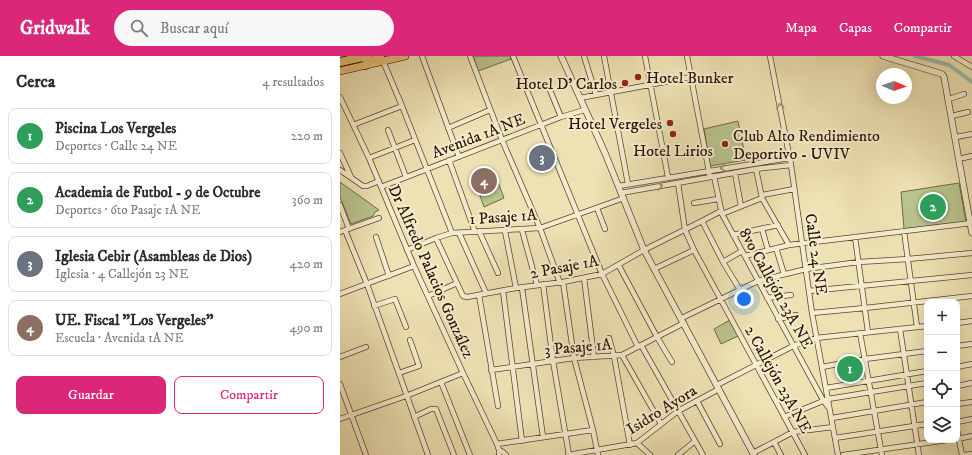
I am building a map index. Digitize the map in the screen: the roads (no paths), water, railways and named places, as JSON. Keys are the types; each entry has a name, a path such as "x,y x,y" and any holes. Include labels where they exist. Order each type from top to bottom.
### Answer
{"highway":[{"path":"340,62 367,56"},
{"path":"365,65 381,59"}],"main road":[{"path":"381,59 405,56"},
{"path":"340,71 365,65"}],"street":[{"path":"422,56 459,157"},
{"path":"470,56 502,140 540,228 561,282 574,358 598,453"},
{"path":"513,56 602,274 639,346 703,455"},
{"path":"561,56 619,186 644,250 754,454 793,432 833,427"},
{"path":"584,56 596,95"},
{"path":"604,56 628,184"},
{"path":"645,56 668,177"},
{"name":"8vo Callejón 23A NE","path":"687,56 708,170 712,177 722,212 778,319 825,400"},
{"name":"Calle 24 NE","path":"770,56 791,165 812,313 826,388 825,400 832,418 838,455"},
{"path":"883,56 942,74 944,77 956,137 972,233"},
{"path":"954,56 972,67"},
{"path":"381,59 402,106 452,233"},
{"path":"580,98 651,86 691,77"},
{"path":"548,86 561,117"},
{"path":"949,99 964,94"},
{"name":"Dr Alfredo Palacios González","path":"340,97 369,158 414,266 497,444 499,452"},
{"path":"353,125 402,106"},
{"path":"448,128 490,110"},
{"name":"Avenida 1A NE","path":"381,187 561,117 584,110"},
{"path":"952,116 968,112"},
{"path":"388,130 406,177"},
{"path":"956,137 972,134"},
{"path":"956,137 963,158 972,212"},
{"path":"369,158 415,140"},
{"path":"340,153 352,178"},
{"path":"963,158 972,156"},
{"path":"619,186 708,170 789,158"},
{"path":"449,160 477,232 498,273"},
{"name":"1 Pasaje 1A","path":"408,250 452,233 540,228 597,208 622,195 756,169 791,165"},
{"path":"756,169 762,196 789,245"},
{"path":"340,170 365,186 379,181"},
{"path":"735,173 741,206"},
{"name":"2 Callejón 23A NE","path":"678,183 685,230 694,250 805,455"},
{"name":"2 Pasaje 1A","path":"436,238 464,297 479,295 602,274 619,266 644,250 722,212 741,206 762,196 794,189"},
{"path":"694,203 718,199"},
{"path":"340,207 345,230 367,284 428,455"},
{"path":"597,208 605,229"},
{"path":"345,230 379,218"},
{"path":"702,221 723,262 740,290"},
{"path":"723,262 743,254 758,253 789,245 971,223"},
{"path":"733,235 778,225"},
{"path":"762,229 768,250"},
{"path":"522,230 537,285"},
{"path":"505,231 516,288"},
{"path":"904,231 917,327"},
{"path":"459,233 486,293"},
{"path":"376,237 389,276"},
{"path":"855,237 868,332"},
{"path":"776,248 784,274"},
{"path":"654,269 694,250"},
{"path":"758,253 766,279"},
{"name":"3 Pasaje 1A","path":"492,370 574,358 622,355 656,337 720,299 758,281 784,274 806,269 859,262 972,253"},
{"path":"340,294 414,266"},
{"path":"619,266 656,337 672,362"},
{"path":"809,291 972,274"},
{"path":"584,278 594,357"},
{"path":"428,296 457,283"},
{"path":"543,284 553,361 569,455"},
{"path":"522,288 543,437"},
{"path":"503,290 522,441"},
{"path":"767,298 791,294"},
{"path":"479,295 498,406"},
{"path":"812,313 972,296"},
{"path":"374,306 395,299 406,327"},
{"path":"778,319 796,315"},
{"path":"960,323 972,322"},
{"name":"Isidro Ayora","path":"569,455 598,453 637,443 678,411 697,401 718,387 793,346 816,338 924,326"},
{"path":"900,329 920,455"},
{"path":"860,333 882,455"},
{"path":"609,338 614,356 630,445"},
{"path":"398,373 419,366 410,340"},
{"path":"960,346 972,344"},
{"path":"340,357 366,347"},
{"path":"822,366 924,351"},
{"path":"622,355 661,424"},
{"path":"960,366 972,364"},
{"path":"826,388 924,372"},
{"path":"340,419 406,396 463,373"},
{"path":"441,382 470,455"},
{"path":"784,417 825,400 924,383"},
{"path":"960,385 972,383"},
{"path":"340,384 366,455"},
{"path":"697,401 720,444"},
{"path":"960,404 972,402"},
{"path":"832,418 924,403"},
{"path":"414,417 432,409 436,409 454,455"},
{"path":"960,421 972,419"},
{"path":"835,438 924,424"},
{"path":"497,444 593,430"},
{"path":"960,439 972,436"},
{"path":"678,455 695,441"},
{"path":"774,442 781,455"},
{"path":"637,443 650,455"},
{"path":"843,455 925,443"},
{"path":"959,443 962,455 972,454"},
{"path":"499,452 503,452 506,455"}],"waterway":[{"path":"915,56 949,65 972,82"}],"place":[{"name":"Hotel Bunker","path":"638,77"},
{"name":"Hotel D' Carlos","path":"625,83"},
{"name":"Hotel Vergeles","path":"670,123"},
{"name":"Hotel Lirios","path":"673,134"},
{"name":"Club Alto Rendimiento Deportivo - UVIV","path":"725,144"},
{"name":"Iglesia Cebir (Asambleas de Dios)","path":"542,158"},
{"name":"UE. Fiscal \"Los Vergeles\"","path":"484,181"},
{"name":"Academia de Futbol - 9 de Octubre","path":"933,207"},
{"name":"Piscina Los Vergeles","path":"850,369"}]}
